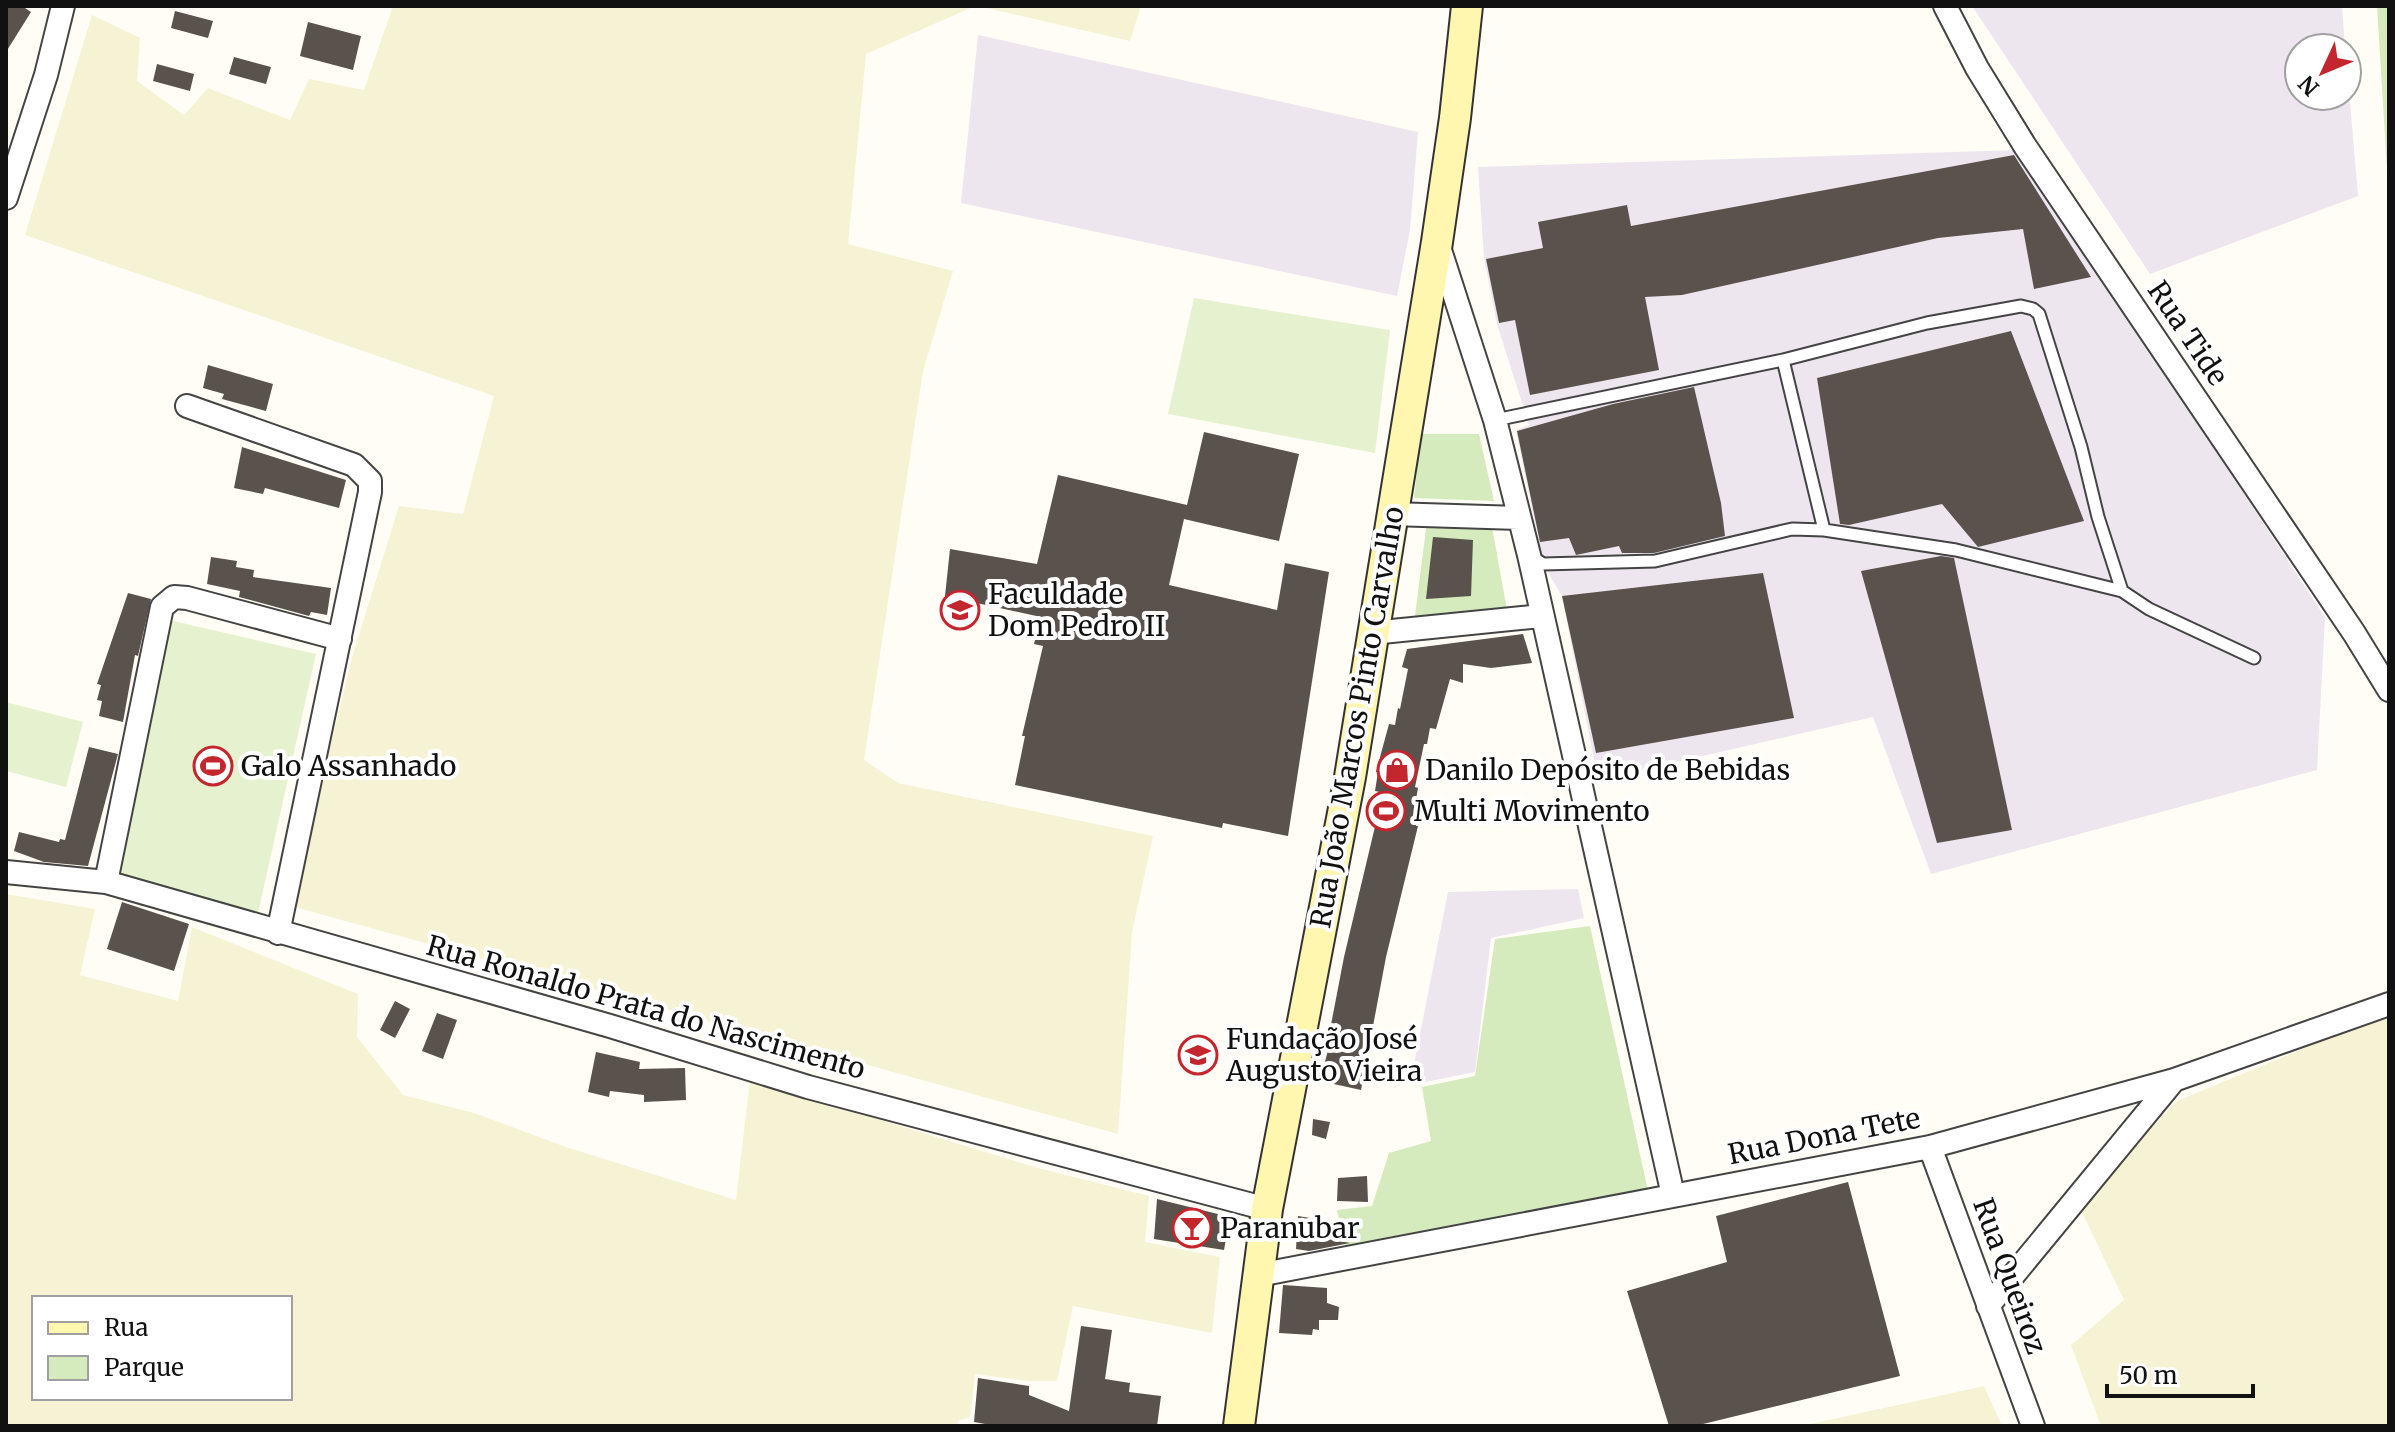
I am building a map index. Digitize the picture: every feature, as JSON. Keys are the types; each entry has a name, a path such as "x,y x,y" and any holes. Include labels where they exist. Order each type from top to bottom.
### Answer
{"main road":[{"name":"Rua João Marcos Pinto Carvalho","path":"1239,1426 1267,1209 1350,777 1437,242 1467,6"}],"street":[{"path":"6,198 46,75 63,6"},
{"name":"Rua Tide","path":"1945,6 1977,68 2025,146 2346,620 2389,690"},
{"path":"1437,242 1495,420 1529,555 1673,1195"},
{"path":"187,406 354,465 370,481 278,933"},
{"path":"1391,514 1519,518"},
{"path":"106,882 162,607 174,597 187,598 340,639"},
{"path":"1372,633 1541,616"},
{"name":"Rua Ronaldo Prata do Nascimento","path":"6,872 106,882 610,1026 808,1087 1267,1209"},
{"name":"Rua Dona Tete","path":"1258,1275 1930,1147 2174,1080 2389,1004"},
{"path":"1988,1306 2174,1080"},
{"name":"Rua Queiroz","path":"1930,1147 2033,1426"}],"lane":[{"path":"1495,420 1783,360 1927,323 2021,306 2033,309 2039,314 2081,447 2098,517 2122,591"},
{"path":"1783,360 1824,530"},
{"path":"1529,555 1543,564 1655,561 1792,529 1824,530 1956,550 2122,591 2149,609 2254,658"}],"shaded area":[{"path":"393,6 975,6 866,54 848,244 953,271 923,371 864,760 898,783 1153,836 1132,932 1118,1134 291,906 353,654 399,506 463,514 494,396 25,235 92,15 140,38 137,81 184,115 208,88 290,120 309,79 364,90"},
{"path":"978,6 1141,6 1130,41"},
{"path":"1972,6 2342,6 2344,32 2283,32 2283,112 2351,112 2358,196 2150,274"},
{"path":"978,35 1418,132 1410,230 1397,296 961,203"},
{"path":"2018,150 2325,617 2317,770 1931,874 1873,717 1598,780 1562,596 1543,564 1516,430 1529,425 1497,324 1484,258 1478,167"},
{"path":"1578,889 1584,918 1491,938 1475,1072 1410,1085 1448,892"},
{"path":"6,894 95,909 80,975 178,1001 192,927 358,994 357,1037 403,1095 474,1113 566,1147 736,1200 750,1080 1038,1168 1149,1196 1145,1242 1220,1257 1212,1333 1073,1306 1057,1381 1028,1381 975,1374 970,1417 958,1421 957,1426 6,1426"},
{"path":"2384,1015 2389,1026 2389,1426 2101,1426 2071,1345 2124,1300 2078,1204 2177,1101"},
{"path":"1984,1386 2002,1426 1801,1426 1921,1400"}],"green space":[{"path":"2377,6 2389,6 2387,170"},
{"path":"1194,298 1390,330 1375,453 1168,414"},
{"path":"1421,434 1479,434 1494,501 1414,498"},
{"path":"1427,521 1492,527 1507,610 1415,616"},
{"name":"Galo Assanhado","path":"169,620 316,654 258,913 111,879"},
{"path":"6,702 83,722 66,787 6,771"},
{"path":"1590,926 1648,1191 1346,1249 1337,1210 1372,1206 1389,1153 1431,1141 1422,1087 1475,1076 1495,939"}],"building":[{"path":"6,6 22,6 31,12 6,52"},
{"path":"175,11 213,21 208,38 171,28"},
{"path":"308,22 361,36 353,70 300,56"},
{"path":"234,57 271,67 266,84 229,74"},
{"path":"157,64 194,74 190,91 153,81"},
{"path":"2014,155 2091,277 2034,289 2023,229 1938,238 1682,295 1645,297 1659,370 1530,395 1515,320 1499,323 1486,259 1543,248 1538,222 1627,205 1631,226"},
{"path":"2011,331 2084,521 1978,547 1942,504 1849,525 1840,524 1817,378"},
{"path":"208,365 273,384 266,411 222,399 224,394 203,388"},
{"path":"1694,387 1721,503 1725,536 1654,553 1622,553 1619,546 1576,555 1569,538 1540,542 1517,431 1613,404"},
{"path":"1204,432 1299,454 1279,541 1184,519 1169,585 1277,610 1285,563 1329,572 1288,836 1223,823 1222,828 1015,785 1025,736 1022,736 1043,646 1034,644 1041,617 945,596 950,549 1037,564 1058,475 1187,505"},
{"path":"242,447 346,480 339,508 265,488 263,494 234,488"},
{"path":"1433,537 1473,540 1471,596 1426,599"},
{"path":"1941,556 1954,558 2012,830 1937,843 1861,571"},
{"path":"211,557 237,561 236,567 254,570 253,577 331,588 327,615 311,612 309,616 239,597 240,591 207,584"},
{"path":"1763,573 1794,718 1596,753 1562,596"},
{"path":"128,593 151,599 138,656 135,655 123,722 99,716 102,701 97,700 101,685 97,684"},
{"path":"1523,634 1532,663 1491,668 1463,664 1463,683 1450,679 1436,729 1430,728 1427,744 1424,744 1415,787 1418,788 1414,810 1419,811 1418,826 1386,957 1361,1090 1320,1081 1333,1031 1330,1030 1344,957 1378,814 1380,792 1375,791 1376,772 1389,724 1395,725 1400,709 1408,669 1402,667 1407,649"},
{"path":"89,747 118,754 88,866 44,862 14,851 19,832 59,842 60,839 65,840"},
{"path":"122,902 189,924 174,971 107,949"},
{"path":"395,1001 410,1009 395,1038 380,1030"},
{"path":"437,1013 457,1020 443,1059 422,1051"},
{"path":"596,1052 640,1062 639,1069 685,1068 686,1100 644,1102 644,1095 610,1091 609,1097 588,1092"},
{"path":"1313,1119 1330,1122 1326,1139 1312,1135"},
{"path":"1367,1176 1368,1202 1337,1201 1338,1178"},
{"path":"1848,1182 1900,1376 1695,1426 1669,1426 1627,1291 1727,1262 1716,1216"},
{"name":"Paranubar","path":"1157,1199 1230,1217 1224,1250 1154,1239"},
{"path":"1298,1216 1322,1220 1324,1238 1350,1243 1309,1251 1296,1249"},
{"path":"1283,1285 1327,1288 1327,1303 1339,1307 1338,1320 1319,1320 1319,1330 1313,1329 1312,1335 1279,1333"},
{"path":"1081,1326 1112,1330 1105,1379 1130,1383 1129,1392 1161,1396 1157,1426 996,1426 974,1422 978,1378 1029,1386 1029,1395 1069,1411"}],"place":[{"name":"Faculdade Dom Pedro II","path":"960,610"},
{"name":"Galo Assanhado","path":"213,766"},
{"name":"Danilo Depósito de Bebidas","path":"1397,770"},
{"name":"Multi Movimento","path":"1386,811"},
{"name":"Fundação José Augusto Vieira","path":"1198,1055"},
{"name":"Paranubar","path":"1192,1228"}]}
